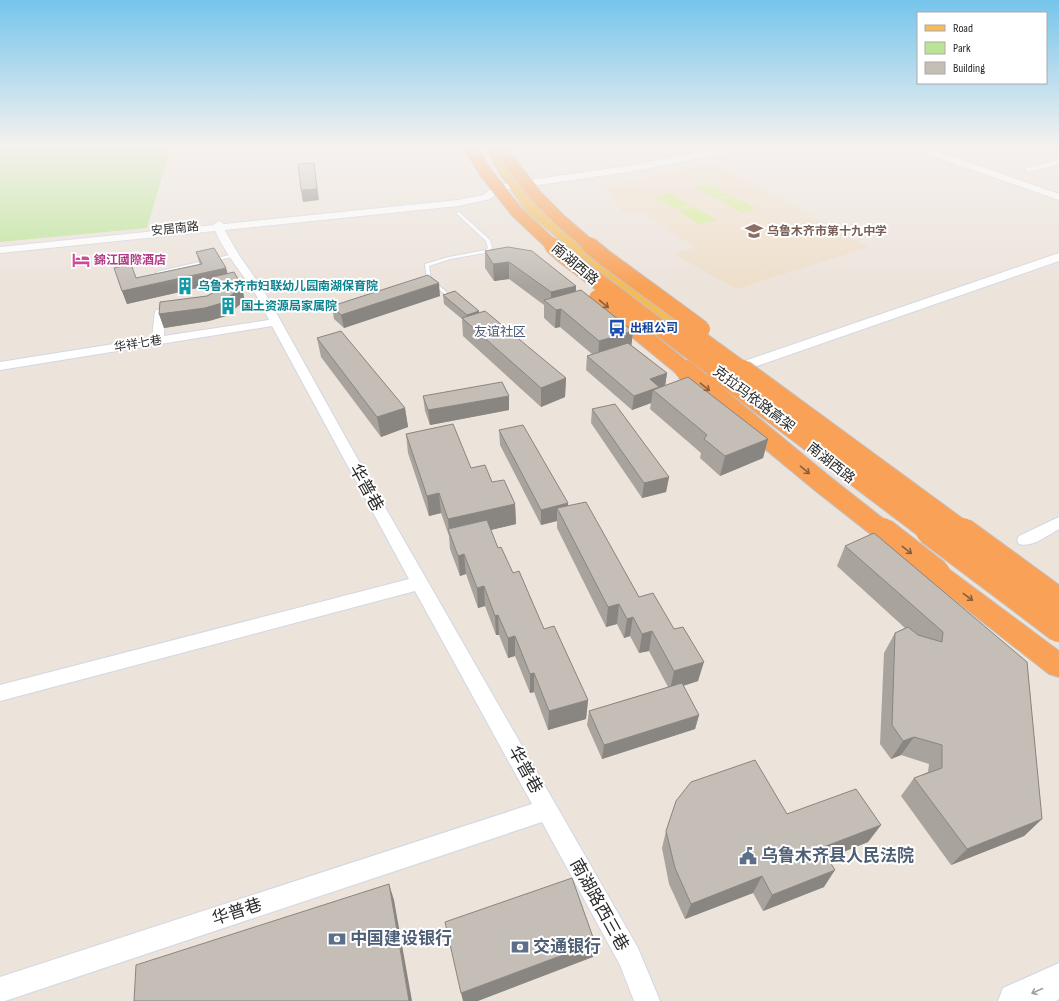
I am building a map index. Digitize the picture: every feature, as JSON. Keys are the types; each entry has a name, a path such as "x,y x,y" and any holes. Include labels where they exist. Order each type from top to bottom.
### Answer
{"highway":[{"path":"503,194 503,206 528,237 546,254 823,484 1059,666"},
{"name":"克拉玛依路高架","path":"508,194 517,212 562,254 1059,630"},
{"name":"克拉玛依路高架","path":"519,194 550,227 577,249 1059,601"},
{"path":"534,194 560,220 734,369"}],"main road":[{"name":"南湖西路","path":"509,194 525,222 595,280 734,369 1059,606"},
{"name":"南湖西路","path":"734,369 1059,640"},
{"path":"1016,1001 1059,981"}],"street":[{"name":"安居南路","path":"0,246 458,203 486,197 490,194"},
{"path":"1049,194 1059,197"},
{"name":"安居南路","path":"0,250 219,226"},
{"name":"华普巷","path":"0,990 547,810 259,291 234,255 219,226"},
{"path":"734,369 1059,257"},
{"path":"158,341 160,312 190,307"},
{"name":"华祥七巷","path":"0,366 276,322"},
{"path":"1025,540 1059,522"},
{"path":"0,693 420,583"},
{"name":"南湖路西三巷","path":"547,810 628,957 647,1001"}],"lane":[{"path":"448,296 429,279 427,265 449,258 488,251 490,248 488,242 458,213"},
{"path":"158,272 234,255"}],"shaded area":[{"name":"乌鲁木齐市第十九中学","path":"610,194 771,194 869,247 736,289 674,254 695,247 640,211 624,214"}],"green space":[{"path":"0,194 157,194 147,228 0,242"},
{"path":"670,194 691,205 675,209 654,197"},
{"path":"706,194 731,195 716,199"},
{"path":"734,197 757,209 742,213 719,200"},
{"path":"694,207 717,220 700,224 678,211"}],"building":[{"path":"508,247 532,251 576,286 551,292 509,262 493,264 485,251"},
{"path":"214,248 226,268 122,291 114,268 131,264 136,278 202,264 196,252"},
{"path":"234,272 241,284 239,289 222,303 205,308 159,314 160,302 207,296 220,289 213,277"},
{"path":"428,275 439,283 341,315 332,306"},
{"path":"581,290 633,331 599,341 561,309 556,310 544,300"},
{"path":"455,291 479,311 467,315 443,295"},
{"path":"485,311 566,378 541,388 462,318"},
{"path":"341,331 405,408 377,417 317,338"},
{"path":"628,343 667,373 650,379 659,387 634,396 587,356"},
{"path":"688,377 768,439 725,456 704,439 707,435 653,390"},
{"path":"502,382 509,396 428,410 423,396"},
{"path":"615,404 669,477 644,483 592,409"},
{"path":"453,424 471,468 485,465 492,482 504,480 515,504 448,519 439,493 427,496 406,434"},
{"path":"523,425 568,503 541,510 499,430"},
{"path":"586,502 639,597 653,593 674,629 683,627 704,662 674,671 652,631 642,634 633,617 627,619 619,604 608,607 557,508"},
{"path":"487,520 498,548 501,547 513,573 519,571 544,629 554,626 588,700 549,711 534,673 530,674 515,636 508,638 498,615 495,616 484,586 477,588 464,554 458,556 448,529"},
{"path":"874,533 1027,662 1042,819 967,849 914,778 942,768 942,745 914,737 903,741 892,725 895,633 908,627 918,635 942,642 943,632 845,546"},
{"path":"682,683 699,715 604,745 589,711"},
{"name":"乌鲁木齐县人民法院","path":"755,760 787,814 856,789 881,825 821,848 835,870 772,895 762,876 691,904 675,868 666,831 676,801 691,782"},
{"name":"交通银行","path":"572,878 595,943 461,993 445,922"},
{"name":"中国建设银行","path":"389,884 409,1001 134,1001 136,965"}],"place":[{"name":"乌鲁木齐市第十九中学","path":"754,231"},
{"name":"錦江國際酒店","path":"81,260"},
{"name":"乌鲁木齐市妇联幼儿园南湖保育院","path":"185,286"},
{"name":"国土资源局家属院","path":"228,306"},
{"name":"出租公司","path":"617,328"},
{"name":"乌鲁木齐县人民法院","path":"748,856"},
{"name":"中国建设银行","path":"337,939"},
{"name":"交通银行","path":"520,947"}],"district":[{"name":"友谊社区","path":"500,332"}]}
